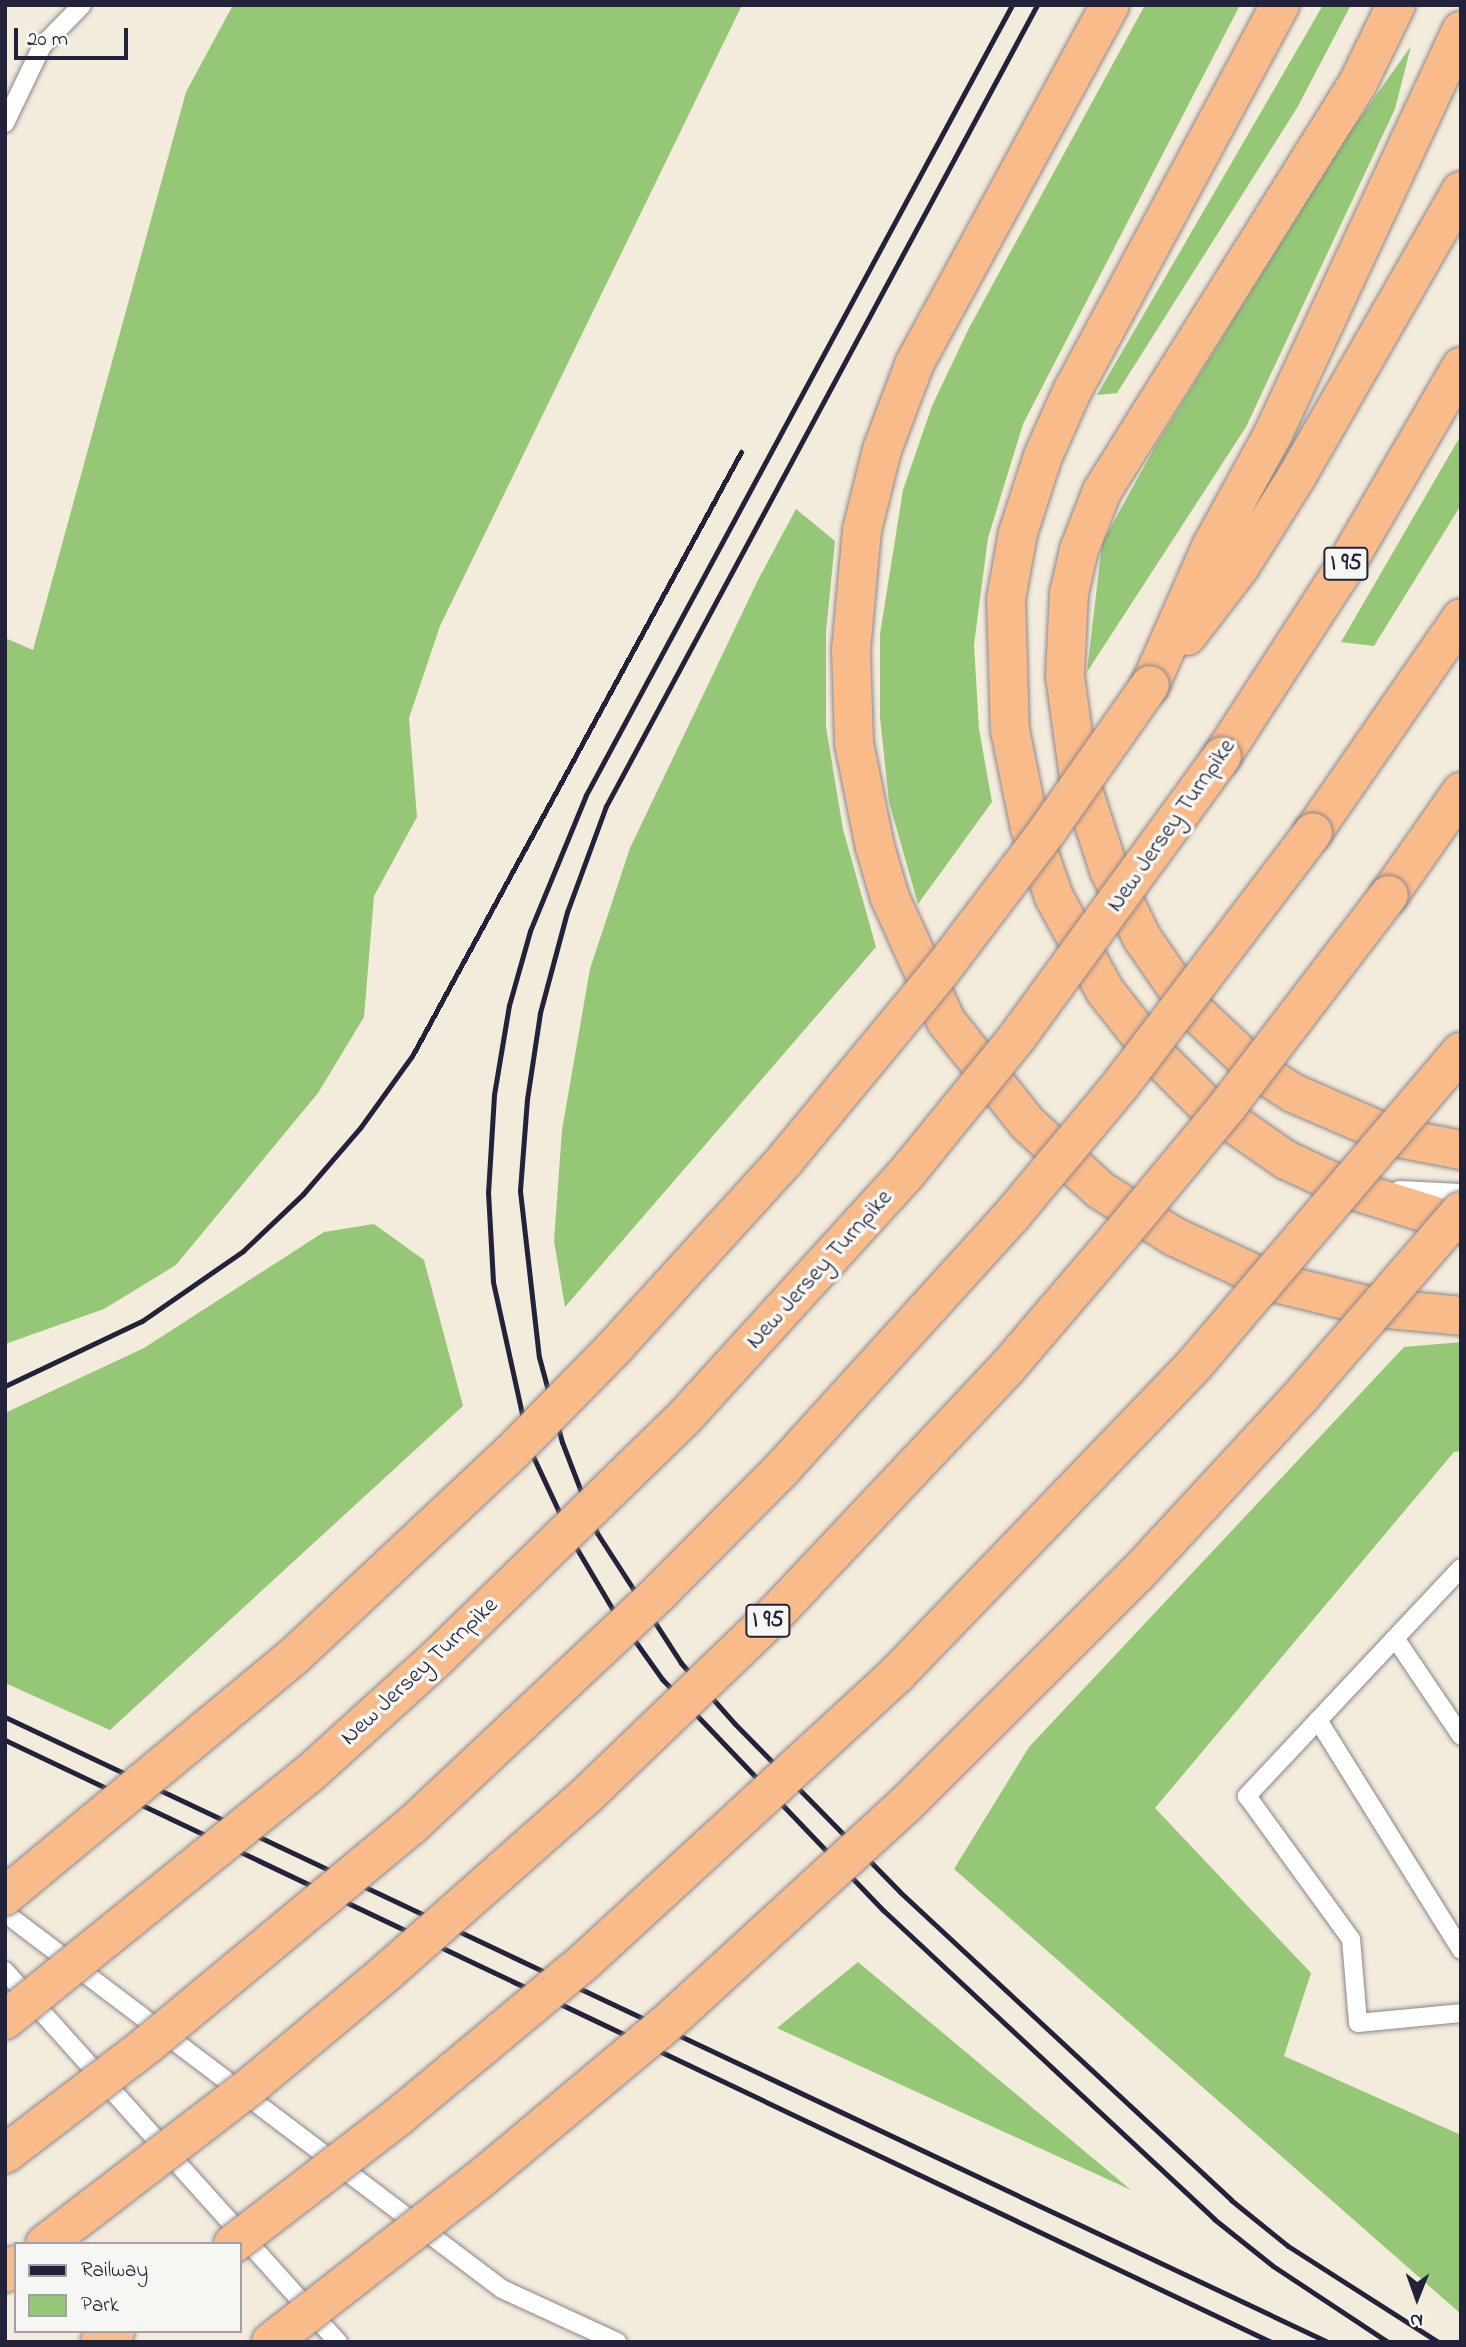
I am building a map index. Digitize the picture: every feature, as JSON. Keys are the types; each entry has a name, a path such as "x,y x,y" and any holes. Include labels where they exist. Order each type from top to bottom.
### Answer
{"highway":[{"path":"1110,5 914,365 882,450 862,530 852,609 850,691 864,803 890,898 946,1021 1027,1123 1100,1190 1195,1248 1272,1282 1378,1308 1461,1316"},
{"path":"1280,5 1073,389 1048,445 1026,506 1009,576 1005,687 1017,773 1042,865 1070,930 1105,991 1136,1033 1204,1103 1265,1148 1346,1188 1461,1224"},
{"path":"1396,5 1352,92 1102,491 1079,550 1069,593 1065,676 1079,778 1109,870 1142,938 1189,1006 1256,1069 1293,1093 1394,1137 1461,1150"},
{"path":"1150,685 1211,547 1298,382 1461,31"},
{"path":"5,1896 303,1648 511,1453 615,1347 785,1160 941,971 1048,830 1150,685 1247,556 1344,398 1461,191"},
{"name":"New Jersey Turnpike","path":"5,2020 308,1775 437,1658 682,1419 801,1294 924,1152 1018,1036 1222,756 1344,568 1461,367"},
{"path":"5,2154 148,2045 410,1827 680,1573 880,1363 1013,1214 1122,1083 1313,832 1461,618"},
{"name":"I 95","path":"47,2242 252,2085 406,1956 586,1797 778,1612 1007,1368 1226,1108 1389,895 1461,792"},
{"path":"236,2242 399,2116 594,1954 897,1674 1195,1364 1461,1052"},
{"path":"271,2342 541,2129 676,2015 867,1841 1090,1623 1378,1308 1461,1211"}],"lane":[{"path":"5,123 43,46 82,5"},
{"path":"1346,1188 1461,1193"},
{"path":"1459,1572 1247,1796 1351,1939 1358,2023 1461,2013"},
{"path":"1395,1638 1461,1736"},
{"path":"1318,1720 1461,1950"},
{"path":"5,1913 502,2289 617,2342"},
{"path":"5,1971 338,2342"}],"green space":[{"path":"233,5 742,5 440,626 409,718 417,817 374,896 364,1017 318,1093 176,1265 104,1309 5,1344 5,638 33,650 186,92"},
{"path":"1145,5 1240,5 1023,424 988,538 974,645 979,729 992,802 918,904 889,802 880,718 880,634 903,490 932,406 969,328"},
{"path":"1323,5 1351,5 1297,108 1117,393 1097,395"},
{"path":"1411,46 1395,109 1246,427 1087,672 1102,543 1156,445 1343,142"},
{"path":"1461,435 1461,505 1374,646 1341,642"},
{"path":"796,509 835,541 826,633 826,727 843,829 876,947 565,1307 554,1241 562,1130 590,969 630,848 759,578"},
{"path":"374,1224 424,1260 463,1406 110,1730 5,1683 5,1413 144,1348 324,1232"},
{"path":"1461,1342 1461,1451 1454,1452 1155,1808 1311,1973 1284,2056 1461,2135 1461,2314 954,1869 1029,1747 1404,1347"},
{"path":"858,1962 1131,2190 777,2028"}],"railway":[{"path":"1012,5 586,795 530,931 509,1005 494,1095 488,1192 493,1282 530,1450 574,1544 613,1610 662,1679 883,1910 1214,2219 1273,2266 1388,2342"},
{"path":"1037,5 606,806 567,912 540,1013 527,1099 520,1191 539,1357 562,1442 597,1533 681,1663 735,1724 900,1892 1231,2200 1288,2246 1438,2342"},
{"path":"5,1386 142,1321 243,1251 303,1194 360,1128 412,1056 741,452"},
{"path":"5,1717 1328,2342"},
{"path":"5,1740 1271,2342"}]}
